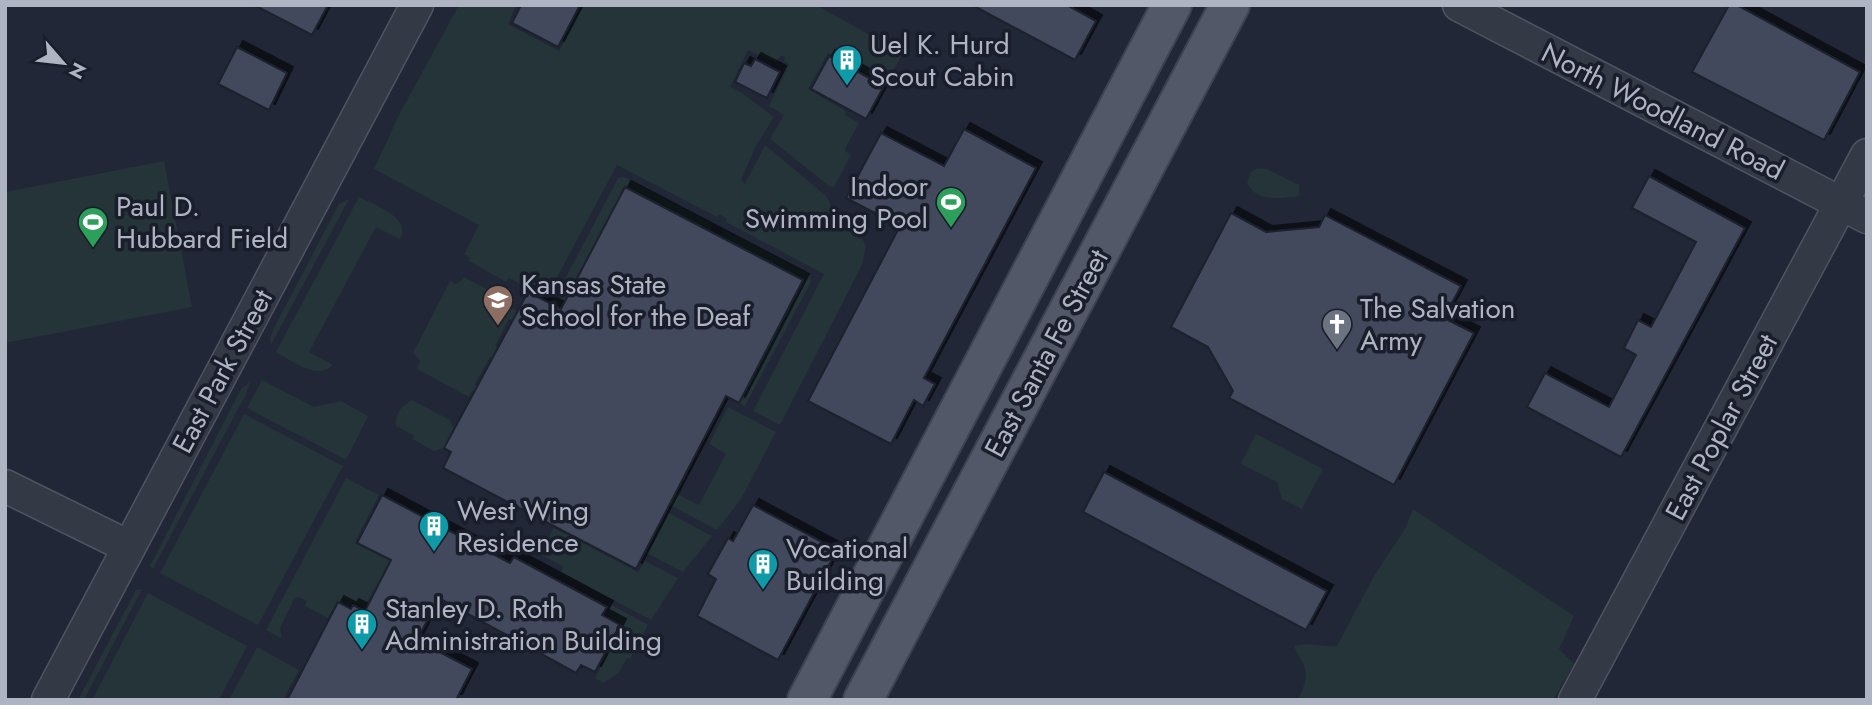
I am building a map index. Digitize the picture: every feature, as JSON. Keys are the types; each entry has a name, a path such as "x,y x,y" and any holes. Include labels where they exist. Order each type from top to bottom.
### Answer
{"main road":[{"name":"East Santa Fe Street","path":"807,700 1172,5"},
{"name":"East Santa Fe Street","path":"863,700 1230,5"},
{"path":"1098,147 1142,171"}],"street":[{"name":"East Park Street","path":"48,700 417,5"},
{"name":"North Woodland Road","path":"1459,5 1854,210"},
{"name":"East Poplar Street","path":"1575,700 1854,210 1867,155"},
{"path":"5,486 129,547"}],"shaded area":[{"path":"459,5 516,5 508,24 559,51 583,5 816,5 903,53 886,84 828,53 808,89 846,111 845,115 859,123 845,151 851,155 834,187 829,186 770,139 784,115 769,106 789,64 784,61 785,57 781,56 776,63 748,50 730,87 774,117 757,144 741,180 745,184 765,145 826,196 832,211 855,229 866,245 862,265 780,425 753,411 824,274 726,222 727,219 719,214 717,217 617,165 546,298 509,278 506,282 469,261 470,258 464,254 479,225 374,169 400,113"},
{"name":"Paul D. Hubbard Field","path":"164,161 192,307 5,343 5,192"},
{"path":"1257,168 1267,169 1299,185 1299,195 1275,198 1256,193 1247,182 1251,172"},
{"path":"624,177 713,224 710,232 624,187 561,309 552,304 618,178"},
{"path":"359,197 396,218 401,224 400,239 376,227 309,352 333,365 319,371 304,368 276,352"},
{"path":"349,199 271,345 273,330 339,204"},
{"path":"722,229 809,274 811,282 745,406 739,403 803,280 719,237"},
{"path":"464,277 499,296 498,300 521,313 516,322 509,319 495,346 500,349 494,360 490,357 475,384 480,387 477,393 472,391 469,397 417,369 420,361 413,353 450,281 456,284"},
{"path":"262,380 314,407 341,401 368,416 346,460 247,408"},
{"path":"250,382 153,569 150,566 241,389"},
{"path":"412,400 450,420 454,430 444,448 434,451 396,426 399,411"},
{"path":"728,407 776,432 741,499 717,530 666,503 673,492 699,505 726,454 709,444"},
{"path":"244,414 343,466 258,625 160,573"},
{"path":"1256,434 1323,469 1302,509 1282,499 1277,482 1241,464"},
{"path":"346,478 379,495 355,542 408,570 392,599 374,589 364,608 354,603 351,608 337,601 328,618 305,606 307,601 299,597 294,599 280,628 282,639 266,630"},
{"path":"1413,509 1574,616 1559,649 1574,664 1553,700 1298,700 1306,673 1294,646 1337,646 1374,576 1405,529"},
{"path":"669,513 712,536 683,572 647,553"},
{"path":"554,528 638,572 645,561 678,578 651,620 561,572 564,567 539,554"},
{"path":"142,589 84,700 78,700 136,590"},
{"path":"148,593 247,646 219,700 92,700"},
{"path":"612,605 648,625 630,659 627,658 618,673 603,683 595,678 623,625 607,615"},
{"path":"257,647 299,670 283,700 229,700"}],"building":[{"path":"254,5 328,5 312,35"},
{"path":"521,5 580,5 558,47 512,23"},
{"path":"972,5 1067,5 1096,21 1075,60"},
{"path":"1729,5 1737,5 1860,72 1824,140 1692,72"},
{"path":"237,47 287,73 269,110 218,84"},
{"name":"Uel K. Hurd Scout Cabin","path":"829,56 884,86 866,119 811,89"},
{"path":"755,59 780,72 767,98 735,82 744,63 751,66"},
{"path":"964,129 1036,168 924,378 935,384 923,406 914,400 891,444 808,401 900,226 846,198 881,133 944,166"},
{"path":"1649,176 1745,228 1621,457 1527,407 1545,373 1609,407 1636,355 1624,348 1638,320 1651,327 1696,242 1632,208"},
{"path":"625,187 803,280 739,403 726,396 636,569 443,468 451,452 444,448 528,292 561,309"},
{"name":"The Salvation Army","path":"1231,213 1266,232 1319,227 1325,215 1461,286 1444,318 1474,333 1394,485 1229,398 1233,391 1208,347 1171,327"},
{"path":"1104,472 1327,591 1306,630 1083,512"},
{"path":"382,495 510,563 514,557 607,607 602,615 620,625 595,672 581,665 576,673 439,598 417,640 472,669 456,700 287,700 338,602 351,609 353,605 365,611 391,560 357,543"},
{"name":"Vocational Building","path":"753,505 837,550 778,660 697,616 716,579 708,574 728,538 733,541"}],"place":[{"name":"Uel K. Hurd Scout Cabin","path":"847,87"},
{"name":"Indoor Swimming Pool","path":"951,229"},
{"name":"Paul D. Hubbard Field","path":"93,249"},
{"name":"Kansas State School for the Deaf","path":"498,327"},
{"name":"The Salvation Army","path":"1337,351"},
{"name":"West Wing Residence","path":"434,553"},
{"name":"Vocational Building","path":"763,591"},
{"name":"Stanley D. Roth Administration Building","path":"362,651"}]}
